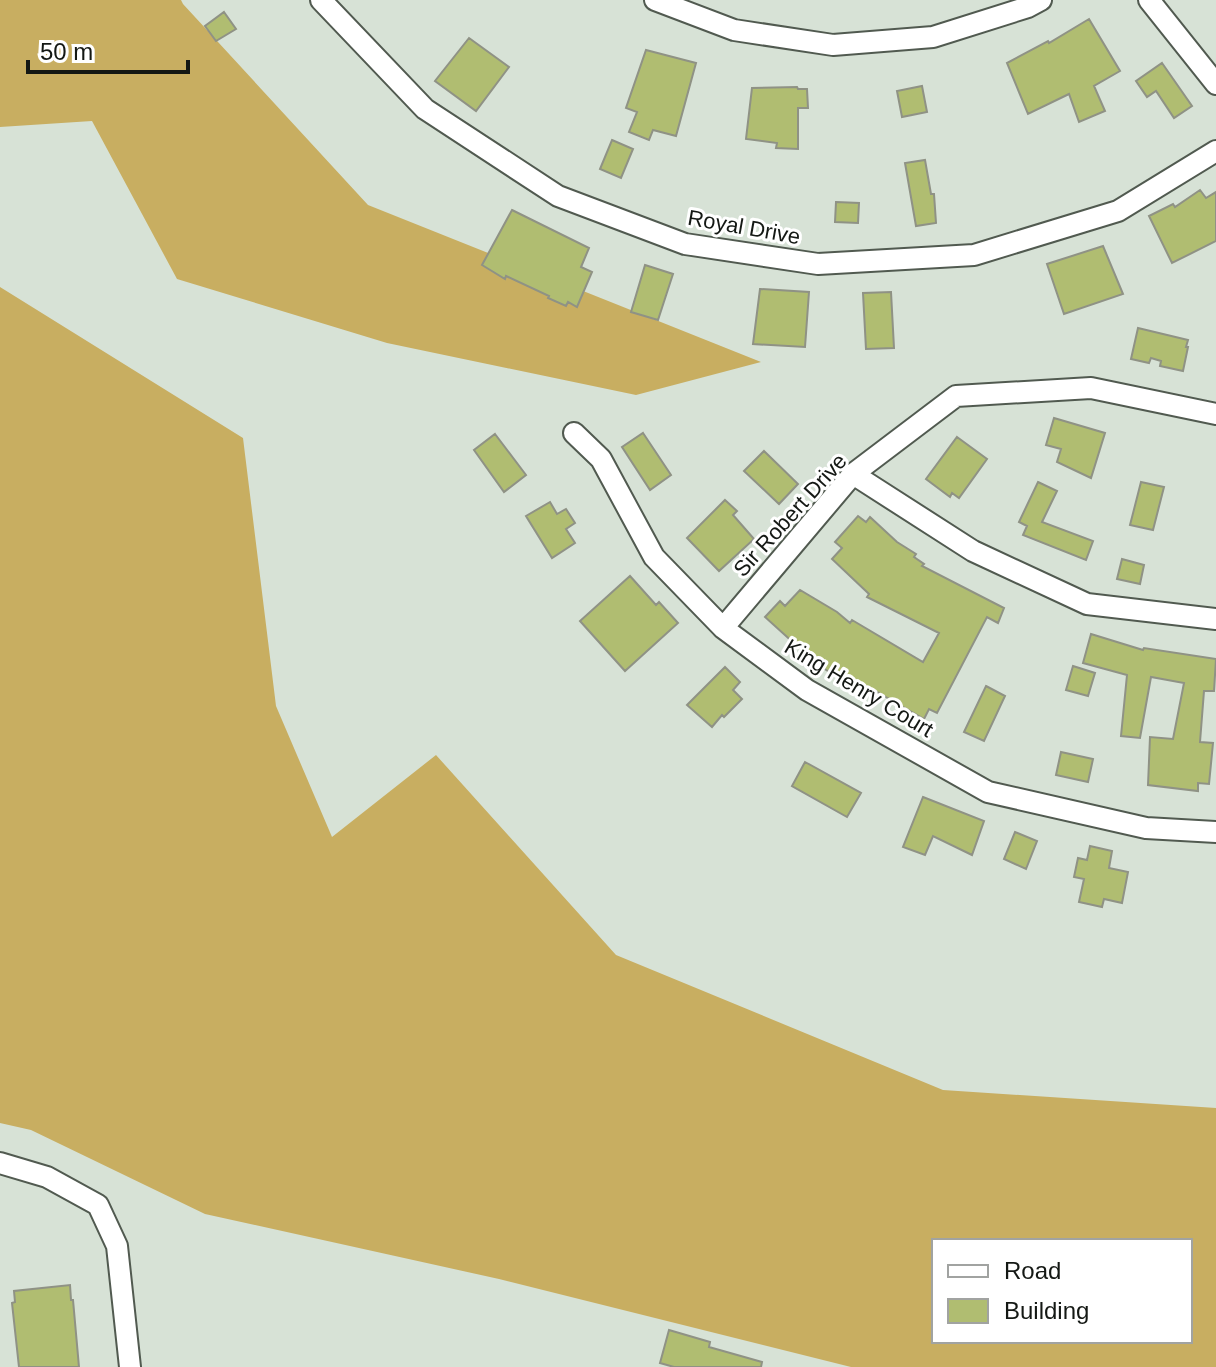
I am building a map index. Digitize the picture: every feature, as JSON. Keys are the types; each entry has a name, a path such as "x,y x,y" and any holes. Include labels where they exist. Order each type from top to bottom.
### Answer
{"street":[{"name":"Royal Drive","path":"321,0 425,109 558,196 685,244 818,264 974,255 1118,211 1216,151"},
{"path":"655,0 734,30 833,45 933,37 1028,7 1041,0"},
{"path":"1149,0 1216,84"},
{"name":"Sir Robert Drive","path":"723,628 853,474 956,396 1091,388 1216,414"},
{"name":"King Henry Court","path":"574,433 601,459 654,557 723,628 807,690 988,792 1146,828 1216,832"},
{"path":"853,474 973,551 1087,604 1216,619"},
{"path":"0,1163 47,1177 98,1205 117,1246 130,1367"}],"shaded area":[{"path":"0,0 181,0 368,205 761,362 636,395 387,343 177,279 92,121 0,127"},
{"path":"0,287 243,438 276,706 332,837 436,755 616,955 943,1090 1216,1108 1216,1367 851,1367 499,1279 205,1214 31,1130 0,1123"}],"building":[{"path":"224,12 236,29 216,41 205,26"},
{"path":"1089,19 1120,71 1094,86 1105,111 1079,122 1069,94 1028,114 1007,63"},
{"path":"469,38 509,67 476,111 435,81"},
{"path":"646,50 696,63 676,136 653,130 649,140 629,132 637,112 626,108"},
{"path":"1162,63 1192,106 1174,118 1156,91 1147,97 1136,81"},
{"path":"922,86 927,112 902,117 897,91"},
{"path":"752,88 807,89 808,108 798,108 798,149 776,148 777,143 746,139"},
{"path":"612,140 633,149 621,178 600,169"},
{"path":"925,160 931,194 934,194 936,223 916,226 905,163"},
{"path":"1200,190 1206,198 1216,192 1216,241 1172,263 1149,216 1173,204 1175,207"},
{"path":"836,202 859,203 858,223 835,222"},
{"path":"512,210 589,248 581,267 592,272 577,307 568,302 566,306 506,276 505,279 482,265"},
{"path":"1103,246 1123,294 1064,314 1047,264"},
{"path":"645,265 673,274 658,320 631,312"},
{"path":"760,289 809,292 805,347 753,344"},
{"path":"891,292 894,348 866,349 863,293"},
{"path":"1138,328 1188,340 1183,371 1160,366 1161,361 1151,358 1149,363 1131,359"},
{"path":"1054,418 1105,433 1091,478 1057,462 1061,449 1046,445"},
{"path":"643,433 671,475 650,490 622,447"},
{"path":"495,434 526,475 504,492 474,450"},
{"path":"957,437 987,459 959,498 952,493 950,497 926,479"},
{"path":"764,451 798,484 779,504 744,471"},
{"path":"1038,482 1057,491 1042,522 1093,541 1086,560 1023,535 1027,526 1019,522"},
{"path":"1141,482 1164,487 1153,530 1130,525"},
{"path":"725,500 737,511 733,515 754,539 719,571 687,538"},
{"path":"550,502 557,514 566,509 575,523 566,529 575,543 552,558 526,516"},
{"path":"858,516 866,522 870,517 897,542 916,554 914,557 924,564 922,566 1004,608 998,623 987,617 937,713 929,709 924,719 872,689 869,694 845,682 806,657 765,617 780,601 785,606 800,590 850,623 852,620 923,662 939,633 867,597 869,594 832,559 842,548 835,542"},
{"path":"1122,559 1144,565 1140,584 1117,579"},
{"path":"630,576 656,605 659,602 678,623 625,671 580,621"},
{"path":"1091,634 1143,650 1216,659 1214,691 1204,691 1200,742 1213,743 1209,784 1198,783 1198,791 1148,785 1150,737 1173,739 1184,683 1151,677 1140,738 1121,736 1127,675 1083,663"},
{"path":"1073,666 1095,673 1088,696 1066,690"},
{"path":"725,667 740,682 733,690 742,699 712,727 687,705"},
{"path":"986,686 1005,696 984,741 964,732"},
{"path":"1061,752 1093,759 1088,782 1056,775"},
{"path":"805,762 861,793 847,817 792,786"},
{"path":"923,797 984,821 972,855 933,836 925,855 903,847"},
{"path":"1015,832 1037,841 1026,869 1004,859"},
{"path":"1090,846 1112,851 1109,868 1128,872 1122,903 1104,899 1102,907 1079,902 1084,879 1074,877 1078,858 1087,860"},
{"path":"70,1285 79,1367 19,1367 12,1303 15,1302 14,1291"},
{"path":"669,1330 710,1342 709,1347 762,1362 761,1367 674,1367 660,1363"}]}
